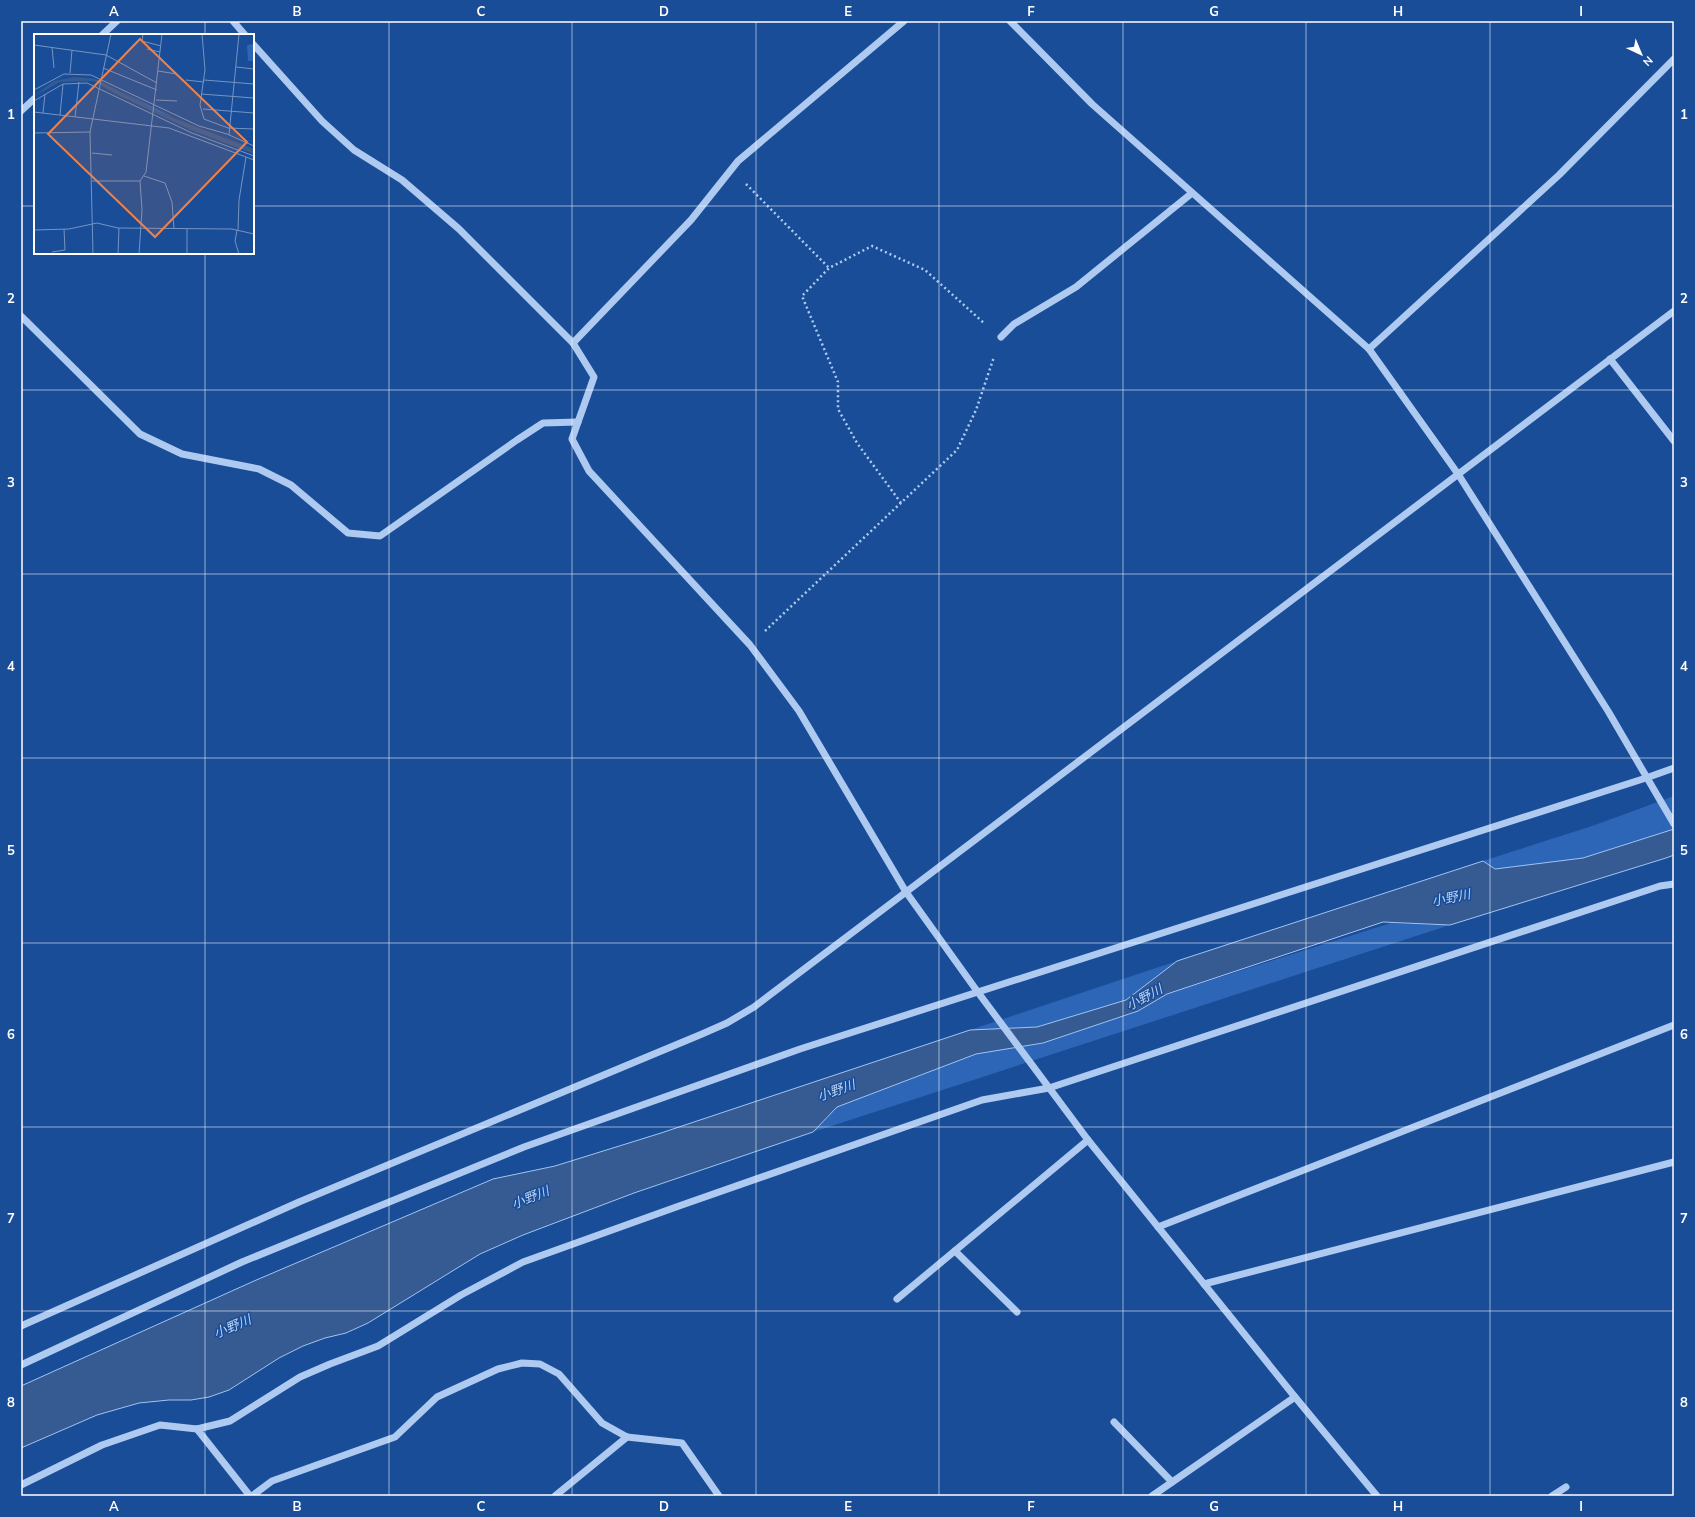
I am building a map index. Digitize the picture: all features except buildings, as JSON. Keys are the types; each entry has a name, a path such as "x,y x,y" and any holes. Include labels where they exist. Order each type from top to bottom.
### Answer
{"street":[{"path":"103,34 117,21"},
{"path":"233,21 244,34"},
{"path":"573,343 690,220 738,161 904,21"},
{"path":"1010,21 1092,104 1369,349 1458,474 1608,711 1674,824"},
{"path":"254,45 322,121 354,150 402,180 459,230 573,343 594,377 572,439 589,471 750,645 799,711 906,892 1041,1078 1088,1140 1295,1397 1377,1496"},
{"path":"1369,349 1559,175 1674,59"},
{"path":"21,111 34,99"},
{"path":"1000,337 1014,324 1076,287 1192,193"},
{"path":"21,1326 299,1202 727,1023 754,1008 1674,311"},
{"path":"21,316 140,434 182,454 259,469 291,486 348,532 380,536 543,423 578,422"},
{"path":"1610,359 1674,441"},
{"path":"21,1365 242,1262 524,1147 800,1049 1674,768"},
{"path":"21,1484 102,1445 160,1425 197,1429 230,1421 300,1377 378,1346 461,1295 523,1262 982,1100 1049,1088 1653,888 1674,884"},
{"path":"1158,1227 1674,1025"},
{"path":"897,1299 1088,1140"},
{"path":"1204,1284 1674,1162"},
{"path":"955,1251 1017,1312"},
{"path":"197,1429 251,1496 272,1481 395,1437 437,1397 498,1369 522,1363 540,1364 559,1374 602,1423 627,1437 682,1443 719,1496"},
{"path":"1152,1496 1295,1397"},
{"path":"1114,1422 1172,1482"},
{"path":"555,1496 627,1437"},
{"path":"1552,1496 1566,1487"}],"path":[{"path":"731,169 830,268"},
{"path":"750,645 901,503 957,450 976,410 1000,337 925,270 872,246 830,268 802,296 838,382 838,410 857,444 901,503"}],"shaded area":[{"path":"1674,796 1674,829 1583,858 1495,869 1483,861 1595,825"},
{"path":"1391,923 1450,925 813,1132 837,1107 976,1054 1043,1043 1138,1011 1167,994"},
{"path":"1177,961 1126,1000 1037,1028 970,1030"}],"water":[{"name":"小野川","path":"1674,829 1674,855 1666,858 1450,925 1383,922 1167,994 1138,1011 1043,1043 976,1054 837,1107 813,1132 634,1193 523,1235 480,1254 368,1323 346,1333 325,1338 303,1346 279,1358 229,1390 209,1397 191,1400 169,1400 139,1403 97,1415 21,1448 21,1386 254,1281 493,1179 555,1166 661,1133 970,1030 1037,1027 1126,1000 1177,961 1483,861 1495,869 1583,858"}]}
